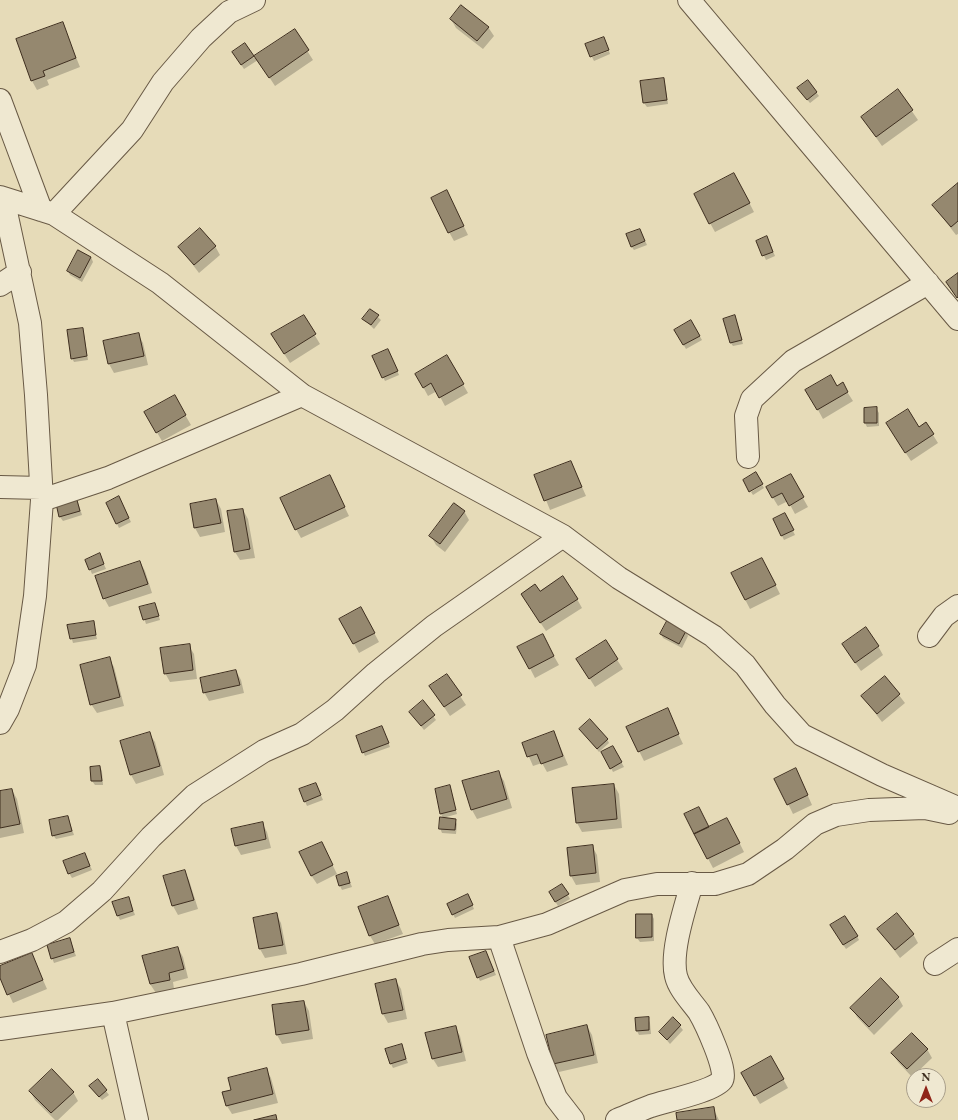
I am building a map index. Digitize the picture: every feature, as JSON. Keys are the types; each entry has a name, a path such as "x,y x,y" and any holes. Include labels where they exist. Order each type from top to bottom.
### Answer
{"street":[{"path":"47,212 132,130 163,82 200,38 229,12 254,0"},
{"path":"688,0 958,319"},
{"path":"0,100 47,212"},
{"path":"1,198 47,212 160,283 302,395 563,536 619,578 712,636 745,665 775,705 802,735 882,775 958,808"},
{"path":"0,723 8,709 25,665 35,596 42,494 30,323 20,272 1,198"},
{"path":"0,285 20,272"},
{"path":"748,457 746,416 752,400 793,361 928,284"},
{"path":"0,487 42,494 108,478 302,395"},
{"path":"0,952 32,940 66,922 102,891 151,837 195,795 264,751 302,734 335,710 376,673 434,626 563,536"},
{"path":"929,636 944,616 958,606"},
{"path":"0,1029 113,1013 301,974 422,944 448,940 499,938 547,924 625,890 657,884 715,884 748,874 785,849 815,824 836,815 869,810 925,808 958,814"},
{"path":"617,1120 650,1107 712,1088 722,1080 724,1073 713,1042 699,1013 685,994 676,976 675,958 679,930 692,883"},
{"path":"499,938 556,1098 573,1120"},
{"path":"935,964 958,948"},
{"path":"113,1013 137,1120"}],"building":[{"path":"461,5 489,27 477,41 450,19"},
{"path":"63,22 76,58 43,71 45,76 31,81 16,39"},
{"path":"295,29 309,50 269,78 254,56"},
{"path":"604,37 609,50 590,57 585,44"},
{"path":"245,43 254,56 241,65 232,52"},
{"path":"664,78 667,100 643,103 640,81"},
{"path":"808,80 817,92 807,100 797,88"},
{"path":"898,89 913,110 876,137 861,117"},
{"path":"734,173 750,203 709,224 694,194"},
{"path":"958,183 958,221 951,227 932,205"},
{"path":"447,190 464,226 448,233 431,198"},
{"path":"200,228 216,246 194,265 178,247"},
{"path":"640,229 645,241 631,247 626,234"},
{"path":"767,236 773,252 762,256 756,241"},
{"path":"78,250 91,257 80,278 67,271"},
{"path":"958,273 958,297 957,298 946,282"},
{"path":"370,309 379,315 371,325 362,319"},
{"path":"304,315 316,334 284,354 271,334"},
{"path":"735,315 742,340 730,343 723,319"},
{"path":"691,320 700,336 683,345 674,330"},
{"path":"83,328 87,356 71,359 67,330"},
{"path":"139,333 144,356 108,364 103,341"},
{"path":"388,349 398,371 382,378 372,356"},
{"path":"447,355 464,384 439,398 431,383 423,388 415,374"},
{"path":"831,375 837,386 843,382 848,392 817,410 805,390"},
{"path":"175,395 186,415 156,433 144,412"},
{"path":"877,407 877,423 864,423 864,408"},
{"path":"908,409 919,427 926,422 934,434 905,453 886,423"},
{"path":"571,461 582,487 544,501 534,475"},
{"path":"756,472 763,484 749,492 743,480"},
{"path":"791,474 804,497 789,506 782,493 772,498 766,487"},
{"path":"330,475 345,507 295,530 280,498"},
{"path":"75,493 80,511 59,517 55,499"},
{"path":"119,496 129,518 116,524 106,503"},
{"path":"216,499 221,523 194,528 190,504"},
{"path":"454,503 465,511 440,544 429,536"},
{"path":"243,509 250,549 234,552 227,511"},
{"path":"785,513 794,530 781,536 773,519"},
{"path":"100,553 104,564 89,570 85,560"},
{"path":"762,558 776,585 745,600 731,573"},
{"path":"140,561 148,584 103,599 95,576"},
{"path":"563,576 578,599 540,623 521,594 535,584 540,591"},
{"path":"155,603 159,616 143,620 139,607"},
{"path":"361,607 375,633 353,644 339,619"},
{"path":"94,621 96,635 70,639 67,625"},
{"path":"667,621 686,631 679,644 660,634"},
{"path":"866,627 879,646 855,663 842,644"},
{"path":"543,634 554,656 529,669 517,647"},
{"path":"606,640 618,659 589,679 576,659"},
{"path":"190,644 193,670 164,674 160,648"},
{"path":"110,657 120,697 90,705 80,665"},
{"path":"236,670 240,685 203,693 200,678"},
{"path":"447,674 462,695 444,707 429,686"},
{"path":"885,676 900,694 877,714 861,696"},
{"path":"423,700 435,715 421,726 409,712"},
{"path":"668,708 679,734 638,752 626,727"},
{"path":"590,719 608,739 597,749 579,729"},
{"path":"382,726 389,743 362,753 356,736"},
{"path":"554,731 563,756 541,764 537,754 527,757 522,743"},
{"path":"150,732 160,766 130,775 120,741"},
{"path":"613,746 622,762 610,769 601,752"},
{"path":"100,766 102,781 91,781 90,767"},
{"path":"796,768 808,795 787,805 774,779"},
{"path":"499,771 507,799 471,810 462,781"},
{"path":"316,783 321,795 304,802 299,789"},
{"path":"614,784 617,819 576,823 572,788"},
{"path":"450,785 456,810 440,814 435,789"},
{"path":"12,789 20,824 0,828 0,791"},
{"path":"699,807 709,827 694,834 684,814"},
{"path":"68,816 72,831 52,836 49,820"},
{"path":"440,817 456,819 455,830 439,829"},
{"path":"727,818 740,843 707,859 694,834"},
{"path":"263,822 266,839 235,846 231,829"},
{"path":"322,842 333,865 311,876 299,852"},
{"path":"593,845 596,873 570,876 567,848"},
{"path":"85,853 90,866 68,874 63,861"},
{"path":"185,870 194,900 172,906 163,876"},
{"path":"347,872 350,883 339,886 336,876"},
{"path":"562,884 569,894 555,902 549,892"},
{"path":"468,894 473,905 452,915 447,904"},
{"path":"388,896 399,925 369,936 358,907"},
{"path":"129,897 133,911 117,916 112,902"},
{"path":"277,913 283,945 259,949 253,918"},
{"path":"897,913 914,934 895,950 877,929"},
{"path":"636,914 652,914 652,937 636,938"},
{"path":"845,916 858,936 843,945 830,925"},
{"path":"70,938 74,952 51,959 47,945"},
{"path":"178,947 184,969 169,973 170,980 150,984 142,956"},
{"path":"486,951 494,971 477,978 469,957"},
{"path":"32,953 43,980 7,995 0,978 0,966"},
{"path":"881,978 899,997 869,1027 850,1008"},
{"path":"396,979 403,1010 382,1014 375,984"},
{"path":"304,1001 309,1030 276,1035 272,1005"},
{"path":"649,1017 649,1030 636,1031 635,1018"},
{"path":"673,1017 681,1025 667,1040 659,1032"},
{"path":"587,1025 594,1055 553,1064 546,1035"},
{"path":"456,1026 462,1052 432,1059 425,1033"},
{"path":"912,1033 928,1049 908,1068 906,1068 891,1053"},
{"path":"402,1044 406,1059 390,1064 385,1049"},
{"path":"771,1056 784,1079 754,1096 741,1073"},
{"path":"267,1068 273,1094 226,1106 222,1092 231,1090 228,1078"},
{"path":"52,1069 74,1092 51,1113 29,1091"},
{"path":"98,1079 107,1090 99,1097 89,1086"},
{"path":"714,1107 716,1120 677,1120 676,1113"},
{"path":"276,1115 277,1120 254,1120"}]}
